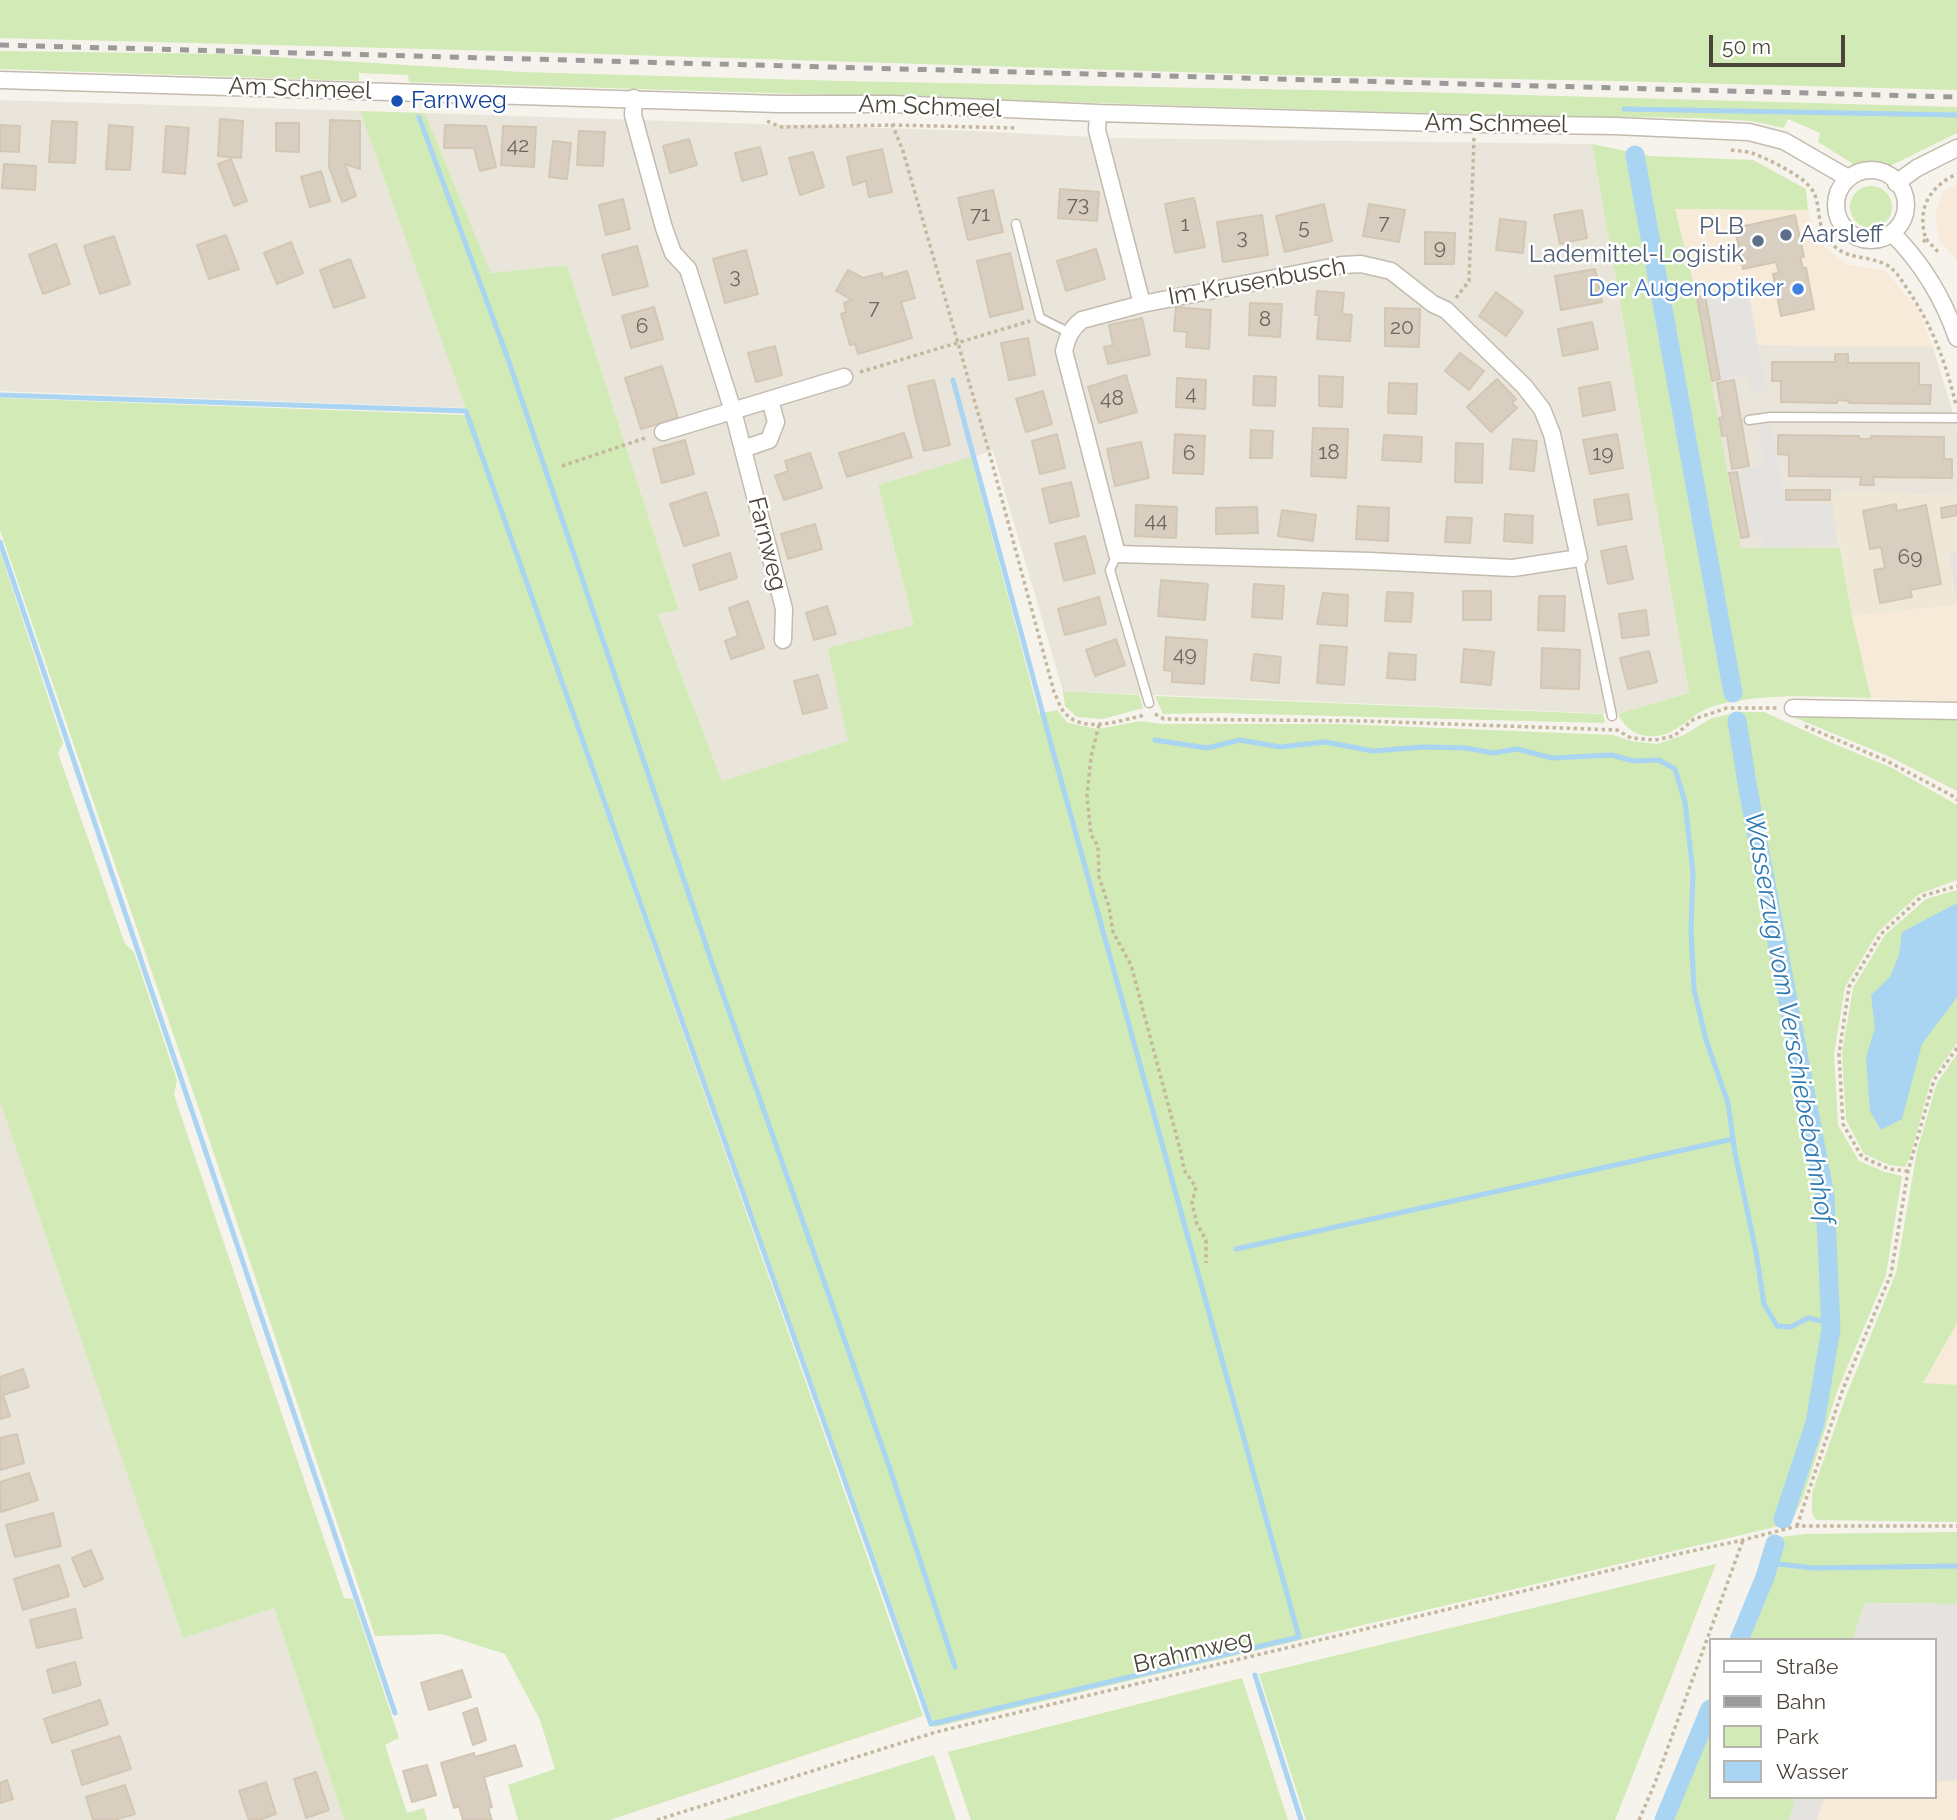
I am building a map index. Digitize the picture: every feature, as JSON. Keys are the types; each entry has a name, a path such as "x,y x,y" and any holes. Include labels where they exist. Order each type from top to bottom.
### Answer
{"street":[{"name":"Am Schmeel","path":"0,80 779,104 891,104 1474,124 1615,125 1749,132 1784,141 1848,178"},
{"name":"Farnweg","path":"634,98 633,115 664,228 673,253 688,268 733,411 784,609 783,640"},
{"name":"Im Krusenbusch","path":"1098,113 1097,130 1142,304"},
{"path":"1896,183 1940,155 1957,148"},
{"path":"1867,170 1878,171 1888,175 1896,183 1903,192 1906,205 1899,225 1892,233 1873,240 1863,239 1845,228 1837,213 1836,204 1841,186 1848,178 1867,170"},
{"path":"1892,233 1923,267 1944,304 1957,338"},
{"name":"Im Krusenbusch","path":"1070,333 1082,320 1142,304 1342,265 1362,264 1391,271 1433,304 1446,310 1524,386 1542,409 1552,434 1579,558"},
{"path":"1070,333 1064,351 1117,554 1513,568 1579,558"},
{"path":"663,432 844,377"},
{"path":"743,449 769,440 776,422 770,400"},
{"path":"1793,708 1957,711"}],"lane":[{"path":"1016,224 1040,318 1070,333"},
{"path":"1749,420 1771,417 1957,418"},
{"path":"1117,554 1110,570 1149,704"},
{"name":"Im Krusenbusch","path":"1579,558 1612,716"}],"path":[{"path":"1446,310 1469,281 1474,124"},
{"path":"1730,150 1751,153 1800,179 1814,192 1818,219 1832,244 1853,257 1880,262 1893,269 1931,328 1957,412"},
{"path":"1940,254 1926,239 1922,221 1926,201 1938,184 1957,174"},
{"path":"1910,252 1926,239"},
{"path":"844,377 1040,318"},
{"path":"562,466 663,432"},
{"path":"1617,730 1631,738 1655,740 1674,736 1694,719 1727,708 1765,708 1777,713"},
{"path":"1801,724 1886,761 1957,800"},
{"path":"1099,725 1091,757 1087,796 1091,835 1098,846 1099,877 1109,907 1113,932 1131,965 1184,1170 1196,1187 1192,1203 1197,1224 1206,1240 1206,1263"},
{"path":"1908,1171 1889,1169 1861,1157 1843,1124 1839,1054 1849,987 1881,934 1922,896 1957,886"},
{"path":"1797,1526 1843,1389 1891,1274 1908,1171 1934,1080 1957,1048"},
{"name":"Brahmweg","path":"657,1820 936,1732 1797,1526 1957,1526"},
{"path":"1708,1638 1744,1540"},
{"path":"1639,1820 1708,1638"}],"shaded area":[{"path":"0,100 360,111 466,408 0,391"},
{"path":"425,113 1111,138 1592,144 1689,693 1618,714 1063,691 993,451 878,485 914,625 848,741 722,781 658,613 679,609 567,265 491,273"},
{"path":"1957,184 1957,261 1939,240 1935,213 1943,191"},
{"path":"1675,209 1808,210 1816,240 1846,264 1886,271 1919,311 1933,347 1758,345 1748,290 1695,290"},
{"path":"1695,290 1748,290 1758,345 1933,347 1957,426 1957,495 1832,493 1840,548 1741,549"},
{"path":"1704,290 1748,290 1766,389 1751,393 1747,374 1721,380"},
{"path":"1771,424 1784,502 1830,504 1837,545 1762,547 1762,534 1751,536 1739,470 1765,466 1758,425"},
{"path":"1831,493 1957,495 1957,605 1852,616"},
{"path":"1957,551 1957,596 1956,596 1949,553"},
{"path":"1957,605 1957,702 1871,698 1852,616"},
{"path":"0,1102 183,1637 274,1608 344,1820 0,1820"},
{"path":"1957,1323 1957,1385 1923,1384"},
{"path":"1865,1603 1957,1604 1957,1780 1936,1782 1936,1638 1853,1638"},
{"path":"1957,1604 1957,1820 1790,1820 1795,1799 1936,1799 1936,1638 1858,1638"},
{"path":"1795,1799 1823,1799 1817,1820 1789,1820"}],"green space":[{"path":"0,0 1957,0 1957,90 1277,75 0,38"},
{"path":"0,51 225,54 522,72 1957,107 1957,133 1890,166 1855,165 1818,142 1820,133 1788,119 1784,128 1751,121 1695,118 1493,115 409,82 408,75 359,73 359,81 0,69"},
{"path":"360,111 425,113 491,273 567,265 679,610 658,614 722,781 848,741 828,648 914,625 878,485 971,457 1039,714 1057,710 1068,723 1098,729 1141,721 1162,724 1340,724 1613,735 1631,741 1657,744 1684,735 1710,719 1734,713 1822,1197 1829,1329 1813,1422 1779,1526 935,1727"},
{"path":"1592,144 1650,156 1753,160 1806,189 1808,210 1675,209 1695,290 1741,548 1840,548 1871,698 1792,696 1733,702 1706,709 1673,731 1657,736 1644,736 1634,732 1618,714 1689,693"},
{"path":"1871,186 1886,192 1892,207 1886,222 1871,228 1856,222 1850,207 1856,192"},
{"path":"0,398 466,415 923,1716 610,1820 518,1820 508,1785 555,1769 540,1720 505,1654 442,1634 375,1636 200,1112 0,530"},
{"path":"0,551 63,743 58,753 125,944 134,952 177,1080 174,1095 344,1598 353,1599 399,1738 385,1745 407,1813 424,1808 427,1820 344,1820 274,1608 183,1638 0,1102"},
{"path":"1063,691 1139,695 1143,708 1103,719 1077,717 1065,706"},
{"path":"1155,696 1603,714 1605,723 1220,713 1163,714"},
{"path":"1737,712 1764,712 1892,768 1957,805 1957,880 1919,894 1878,932 1845,987 1834,1054 1838,1125 1859,1161 1902,1176 1886,1275 1838,1389 1803,1498 1792,1520 1783,1524 1816,1423 1833,1329 1827,1195"},
{"path":"1786,714 1957,716 1957,791 1890,757"},
{"path":"1957,890 1957,1043 1931,1080 1905,1167 1889,1165 1864,1154 1846,1120 1842,1053 1853,988 1885,935 1926,899"},
{"path":"1957,1054 1957,1323 1923,1383 1957,1385 1957,1522 1816,1520 1812,1513 1812,1493 1846,1396 1896,1273 1917,1151 1937,1083"},
{"path":"1957,1532 1957,1604 1865,1603 1853,1638 1745,1638 1781,1537 1806,1534"},
{"path":"1716,1564 1615,1820 1306,1820 1259,1674"},
{"path":"1242,1678 1288,1820 971,1820 948,1752"},
{"path":"1708,1732 1708,1799 1795,1799 1789,1820 1674,1820"},
{"path":"934,1755 956,1820 723,1820"}],"water":[{"path":"1957,903 1957,997 1922,1044 1902,1119 1881,1130 1870,1111 1866,1057 1875,1028 1871,995 1890,977 1899,955 1902,932"}],"building":[{"path":"220,119 243,121 241,158 218,156"},
{"path":"330,120 360,121 360,169 345,164 356,196 342,202 329,167"},
{"path":"52,121 77,122 75,163 49,162"},
{"path":"276,123 299,123 299,152 276,151"},
{"path":"0,125 20,126 19,152 0,151"},
{"path":"109,125 133,127 130,170 106,169"},
{"path":"445,125 486,126 496,167 480,171 474,148 444,148"},
{"path":"166,126 189,128 185,174 163,172"},
{"path":"503,126 536,127 534,167 501,165"},
{"path":"579,131 605,132 603,166 577,165"},
{"path":"689,139 697,165 670,173 663,146"},
{"path":"553,141 571,143 567,179 549,177"},
{"path":"760,147 767,174 742,181 735,153"},
{"path":"882,149 892,192 869,197 866,181 853,185 847,157"},
{"path":"813,152 824,187 800,195 789,158"},
{"path":"231,159 247,201 234,206 218,164"},
{"path":"4,164 36,166 35,190 2,188"},
{"path":"321,171 330,201 310,207 301,177"},
{"path":"1060,189 1099,192 1097,221 1058,218"},
{"path":"993,190 1003,232 968,240 958,198"},
{"path":"1194,198 1205,247 1175,253 1165,204"},
{"path":"623,199 630,229 606,235 599,205"},
{"path":"1324,204 1332,241 1285,252 1276,216"},
{"path":"1369,204 1405,210 1399,242 1363,236"},
{"path":"1582,210 1587,238 1560,244 1554,215"},
{"path":"1262,215 1268,255 1223,262 1217,222"},
{"path":"1795,215 1804,257 1800,257 1803,268 1806,268 1814,309 1781,316 1773,274 1779,273 1776,262 1743,269 1735,228"},
{"path":"1500,219 1526,222 1523,253 1496,250"},
{"path":"1425,232 1455,233 1454,264 1425,264"},
{"path":"226,235 239,269 209,279 197,245"},
{"path":"114,236 130,284 100,294 84,246"},
{"path":"291,242 303,273 277,284 264,253"},
{"path":"56,244 70,284 43,294 29,255"},
{"path":"637,246 648,286 613,295 602,255"},
{"path":"1096,249 1105,279 1066,291 1057,261"},
{"path":"746,250 758,294 725,303 713,259"},
{"path":"1010,253 1023,309 990,317 977,261"},
{"path":"350,259 365,297 334,308 320,270"},
{"path":"1595,269 1602,302 1561,310 1555,276"},
{"path":"848,270 863,278 882,273 883,278 907,271 915,298 901,302 912,338 858,354 855,344 850,345 841,314 846,312 844,303 852,300 836,291"},
{"path":"1317,291 1344,293 1342,314 1352,315 1350,341 1317,339"},
{"path":"1496,292 1523,312 1506,336 1479,316"},
{"path":"1705,295 1720,379 1712,381 1697,297"},
{"path":"1250,303 1282,304 1280,337 1249,335"},
{"path":"654,307 663,339 631,348 622,316"},
{"path":"1176,307 1211,310 1209,349 1186,347 1187,332 1174,331"},
{"path":"1385,308 1420,309 1419,347 1385,346"},
{"path":"1142,318 1150,355 1108,364 1104,347 1113,345 1109,325"},
{"path":"1592,322 1598,349 1563,356 1558,329"},
{"path":"1028,338 1035,375 1009,380 1001,343"},
{"path":"775,346 782,375 756,382 748,353"},
{"path":"1460,353 1484,371 1469,390 1445,371"},
{"path":"1835,354 1848,354 1848,363 1919,363 1919,385 1931,385 1930,404 1849,403 1837,400 1837,403 1781,402 1781,381 1772,381 1772,362 1835,362"},
{"path":"662,366 678,418 641,429 625,378"},
{"path":"1126,375 1137,412 1099,423 1088,387"},
{"path":"1254,376 1276,377 1275,406 1253,405"},
{"path":"1319,376 1343,377 1342,407 1319,406"},
{"path":"1177,378 1206,380 1205,409 1176,407"},
{"path":"1497,379 1516,399 1512,403 1517,408 1491,432 1467,407"},
{"path":"934,380 950,445 924,451 908,386"},
{"path":"1734,380 1749,466 1732,469 1727,435 1722,436 1719,418 1723,417 1717,383"},
{"path":"1610,382 1615,410 1583,416 1579,388"},
{"path":"1389,383 1417,384 1416,414 1388,413"},
{"path":"1043,391 1052,424 1026,432 1016,399"},
{"path":"1313,428 1348,429 1346,478 1311,476"},
{"path":"1251,430 1273,431 1272,458 1250,458"},
{"path":"904,433 912,457 847,477 839,453"},
{"path":"1057,434 1065,468 1040,474 1032,441"},
{"path":"1175,434 1205,436 1203,474 1173,473"},
{"path":"1617,434 1623,468 1590,474 1583,440"},
{"path":"1384,435 1422,437 1421,462 1382,460"},
{"path":"1778,435 1859,436 1859,439 1871,439 1871,436 1944,437 1944,459 1952,459 1952,478 1873,477 1874,485 1860,485 1861,477 1789,476 1789,455 1778,454"},
{"path":"1513,439 1537,441 1534,471 1510,469"},
{"path":"685,440 694,474 662,483 653,449"},
{"path":"1141,442 1149,478 1115,486 1107,449"},
{"path":"1456,443 1483,444 1482,483 1455,482"},
{"path":"810,453 822,488 784,500 775,476 788,471 785,461"},
{"path":"1737,472 1749,537 1741,538 1729,473"},
{"path":"1071,482 1079,516 1050,523 1042,489"},
{"path":"1786,490 1830,490 1830,500 1786,500"},
{"path":"706,492 719,535 684,546 670,504"},
{"path":"1628,494 1632,519 1598,525 1594,500"},
{"path":"1896,504 1897,511 1926,505 1941,584 1910,590 1912,597 1880,603 1874,570 1885,568 1881,547 1870,549 1863,511"},
{"path":"1136,505 1177,507 1176,538 1135,536"},
{"path":"1957,505 1957,515 1942,518 1941,508"},
{"path":"1358,506 1389,508 1388,541 1356,539"},
{"path":"1257,507 1258,533 1216,534 1216,508"},
{"path":"1282,510 1316,515 1313,541 1278,536"},
{"path":"1505,514 1533,516 1532,543 1504,541"},
{"path":"1447,517 1472,518 1470,543 1445,542"},
{"path":"815,524 822,549 788,559 781,534"},
{"path":"1085,536 1095,573 1064,581 1055,544"},
{"path":"1626,546 1633,579 1608,584 1601,551"},
{"path":"730,553 737,578 700,590 693,565"},
{"path":"1161,580 1208,584 1205,620 1158,616"},
{"path":"1254,584 1284,586 1282,619 1252,617"},
{"path":"1463,591 1491,591 1491,620 1463,620"},
{"path":"1387,592 1413,593 1411,622 1385,621"},
{"path":"1323,593 1348,595 1347,626 1317,624"},
{"path":"1539,596 1565,596 1564,631 1538,630"},
{"path":"1099,597 1106,624 1065,635 1058,609"},
{"path":"748,601 764,648 731,659 725,641 738,636 729,608"},
{"path":"827,606 836,634 814,640 806,613"},
{"path":"1646,610 1649,635 1622,638 1619,614"},
{"path":"1166,637 1207,640 1204,684 1172,682 1172,671 1164,670"},
{"path":"1116,639 1125,665 1095,676 1086,650"},
{"path":"1320,645 1347,647 1344,685 1317,683"},
{"path":"1542,648 1580,650 1579,689 1541,688"},
{"path":"1464,649 1494,652 1491,685 1461,682"},
{"path":"1649,651 1657,682 1628,689 1620,658"},
{"path":"1389,653 1416,655 1415,680 1387,678"},
{"path":"1254,654 1281,657 1279,683 1251,680"},
{"path":"818,675 827,708 803,714 794,681"},
{"path":"23,1369 29,1387 3,1395 10,1416 0,1419 0,1377"},
{"path":"17,1434 24,1463 0,1470 0,1438"},
{"path":"29,1473 38,1500 1,1512 0,1482"},
{"path":"53,1513 61,1546 15,1557 6,1525"},
{"path":"91,1550 103,1579 84,1587 72,1558"},
{"path":"59,1565 69,1596 23,1610 14,1579"},
{"path":"75,1609 82,1638 37,1648 30,1620"},
{"path":"75,1662 81,1685 53,1693 47,1670"},
{"path":"462,1670 471,1697 429,1710 421,1683"},
{"path":"100,1700 108,1724 52,1743 44,1719"},
{"path":"477,1708 486,1740 473,1745 463,1713"},
{"path":"120,1736 131,1769 82,1785 72,1751"},
{"path":"515,1745 522,1766 484,1777 492,1807 488,1808 492,1820 463,1820 459,1806 454,1808 441,1763 474,1753 475,1757"},
{"path":"427,1765 436,1795 412,1802 403,1771"},
{"path":"316,1772 329,1810 306,1818 294,1779"},
{"path":"7,1780 13,1799 0,1803 0,1783"},
{"path":"266,1782 276,1814 259,1820 249,1820 239,1791"},
{"path":"125,1785 135,1814 114,1820 93,1820 86,1797"}],"waterway":[{"path":"1624,109 1957,115"},
{"path":"419,117 508,359 712,963 890,1469 955,1667"},
{"name":"Wasserzug vom Verschiebebahnhof","path":"1635,155 1733,693"},
{"path":"0,395 466,411 931,1724 1299,1637 1051,744 953,380"},
{"path":"0,542 395,1713"},
{"name":"Wasserzug vom Verschiebebahnhof","path":"1737,721 1825,1196 1831,1329 1815,1423 1783,1519"},
{"path":"1155,740 1207,748 1240,740 1280,747 1325,742 1373,751 1423,747 1466,748 1493,753 1517,749 1552,758 1611,755 1634,761 1659,760 1675,769 1685,802 1693,873 1691,931 1694,989 1706,1040 1728,1103 1764,1304 1777,1326 1791,1327 1808,1318 1831,1323"},
{"path":"1236,1249 1733,1139"},
{"name":"Wasserzug vom Verschiebebahnhof","path":"1740,1638 1765,1577 1775,1544"},
{"path":"1769,1563 1813,1568 1957,1566"},
{"path":"1255,1675 1301,1820"},
{"name":"Wasserzug vom Verschiebebahnhof","path":"1664,1820 1708,1714"}],"railway":[{"path":"0,45 1957,97"}],"place":[{"name":"Farnweg","path":"397,101"},
{"name":"Aarsleff","path":"1786,235"},
{"name":"PLB Lademittel-Logistik","path":"1758,241"},
{"name":"Der Augenoptiker","path":"1798,289"}]}
